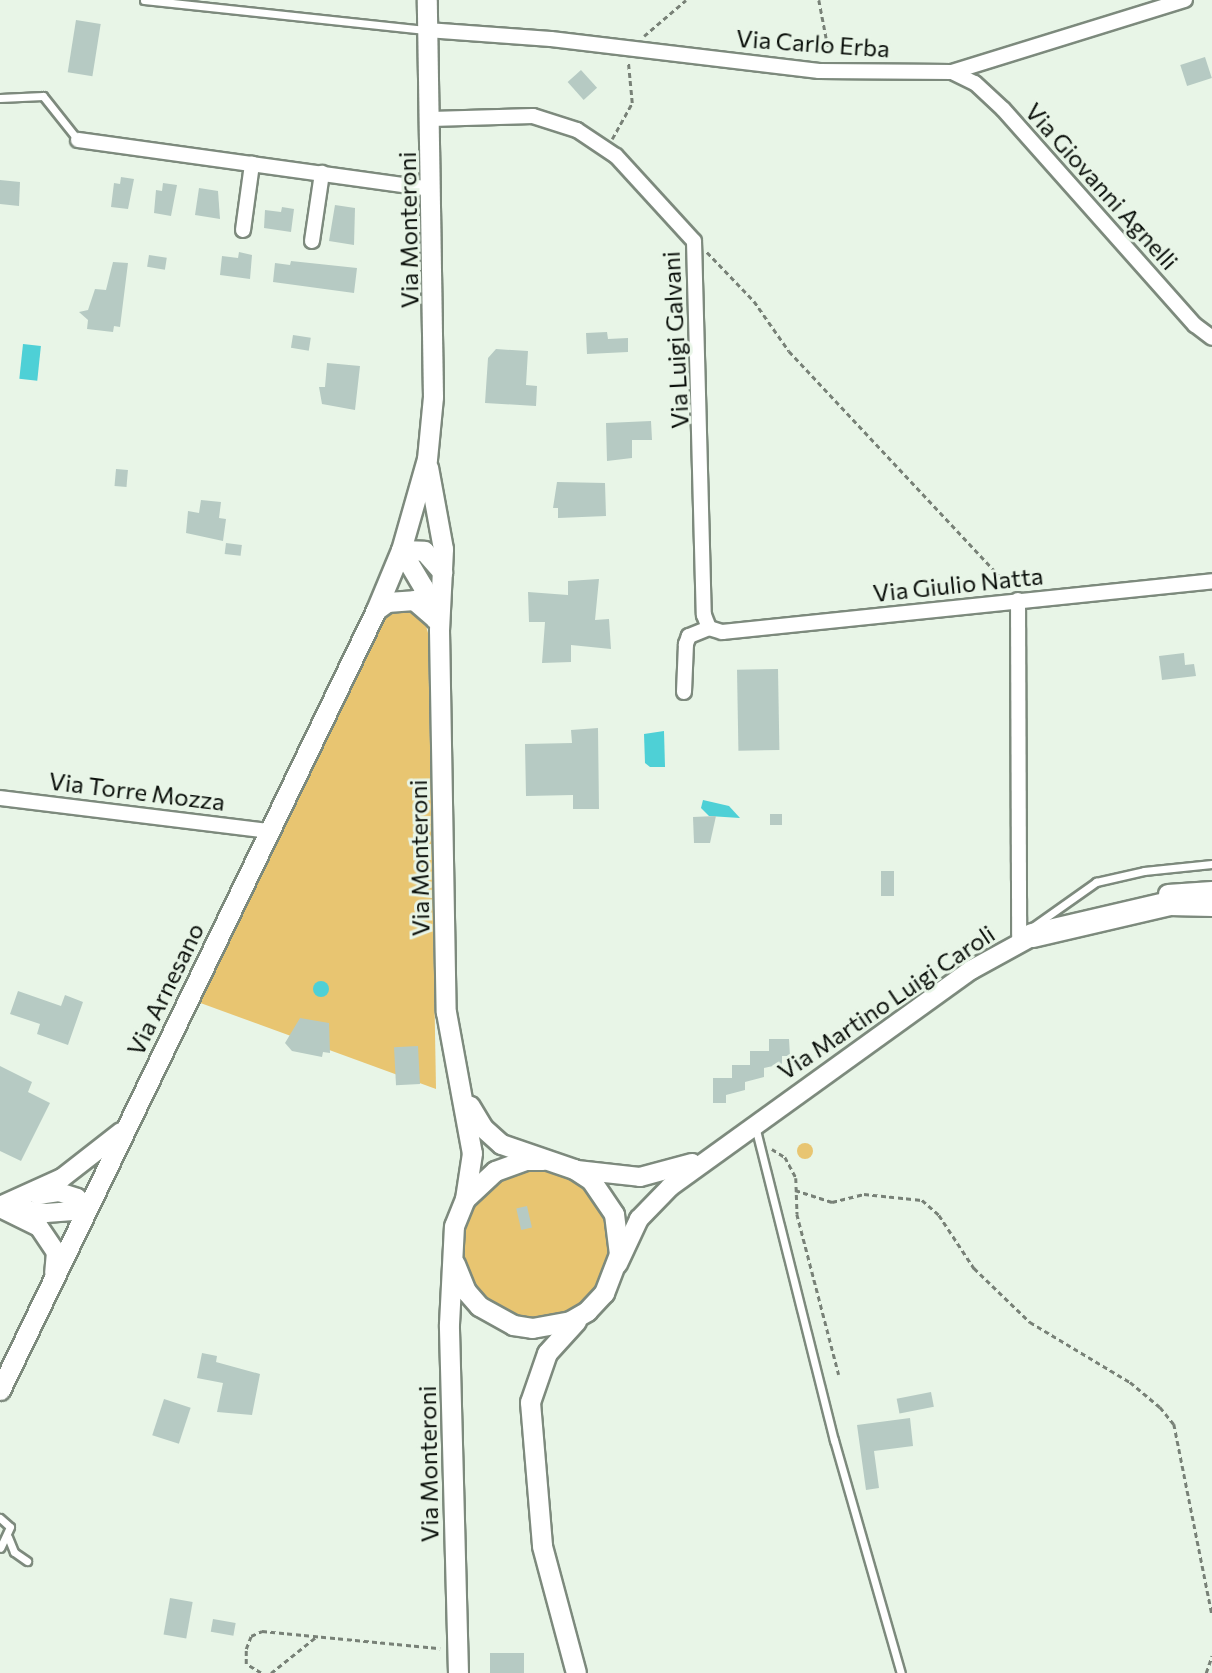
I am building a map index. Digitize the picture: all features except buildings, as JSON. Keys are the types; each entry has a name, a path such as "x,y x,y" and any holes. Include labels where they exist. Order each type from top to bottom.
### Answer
{"highway":[{"path":"1026,938 1169,903 1212,904"}],"main road":[{"name":"Via Monteroni","path":"376,610 401,550 427,459 433,384 431,119 427,0"},
{"name":"Via Monteroni","path":"427,459 441,528 442,572 437,624 446,1012 457,1084 472,1153 466,1199 454,1226 449,1324 458,1673"},
{"name":"Via Monteroni","path":"401,550 423,587 437,624"},
{"path":"401,550 424,551 442,572"},
{"path":"376,610 387,602 414,600 437,624"},
{"name":"Via Arnesano","path":"0,1390 376,610"},
{"name":"Via Monteroni","path":"453,1255 457,1274 473,1299 495,1318 513,1325 551,1326 587,1311 614,1274 620,1254 614,1214 605,1196 574,1169 543,1160 493,1138 457,1084"},
{"name":"Via Monteroni","path":"466,1199 495,1171 526,1160 543,1160"},
{"path":"576,1673 542,1546 530,1402 547,1353 587,1311"}],"street":[{"name":"Via Carlo Erba","path":"427,30 630,48 838,73 952,72 1185,0"},
{"name":"Via Giovanni Agnelli","path":"952,72 975,83 995,101 1195,325 1212,338"},
{"name":"Via Luigi Galvani","path":"431,119 533,116 576,130 606,148 694,241 704,615 709,628"},
{"path":"78,140 432,189"},
{"path":"243,230 252,164"},
{"path":"312,241 322,173"},
{"name":"Via Giulio Natta","path":"709,628 722,632 1212,581"},
{"path":"1018,600 1026,938"},
{"path":"684,692 686,644 689,636 709,628"},
{"name":"Via Torre Mozza","path":"0,797 269,831"},
{"name":"Via Martino Luigi Caroli","path":"614,1274 639,1219 653,1201 755,1123 1026,938 1094,909 1171,893 1212,891"},
{"path":"0,1207 80,1166 111,1144 128,1124"},
{"name":"Via Martino Luigi Caroli","path":"574,1169 619,1177 660,1174 721,1148"},
{"path":"0,1207 46,1213 87,1210"},
{"path":"0,1207 39,1227 56,1252 54,1279"}],"lane":[{"path":"144,0 427,30"},
{"path":"0,98 43,96 78,140"},
{"path":"1026,938 1041,918 1096,882 1144,871 1212,864"},
{"path":"755,1123 834,1440 901,1673"},
{"path":"0,1518 10,1527 8,1537 0,1548"},
{"path":"8,1537 14,1552 26,1560"}],"path":[{"path":"606,148 632,103 628,79 630,48 686,0"},
{"path":"819,0 829,56 838,73"},
{"path":"694,241 754,301 789,351 1010,584 1018,600"},
{"path":"760,1143 785,1157 792,1167 797,1214 839,1376"},
{"path":"795,1190 832,1202 864,1194 922,1200 939,1215 974,1268 1030,1322 1130,1382 1160,1407 1174,1424 1212,1614"},
{"path":"261,1673 246,1664 251,1636 262,1631 457,1649"},
{"path":"271,1673 316,1637"},
{"path":"1206,1673 1212,1656"}],"shaded area":[{"path":"404,603 423,615 428,633 436,1089 195,1001 382,614"},
{"path":"805,1143 811,1145 811,1157 805,1159 799,1157 797,1151 799,1145"},
{"path":"536,1170 565,1175 589,1191 605,1215 610,1244 605,1273 589,1297 565,1313 536,1318 507,1313 483,1297 467,1273 462,1244 467,1215 483,1191 507,1175"}],"water":[{"path":"23,344 41,346 37,381 19,379"},
{"path":"664,731 665,767 650,767 645,763 644,734"},
{"path":"703,800 729,806 740,818 709,816 701,808"},
{"path":"321,981 329,989 321,997 313,989"}]}
